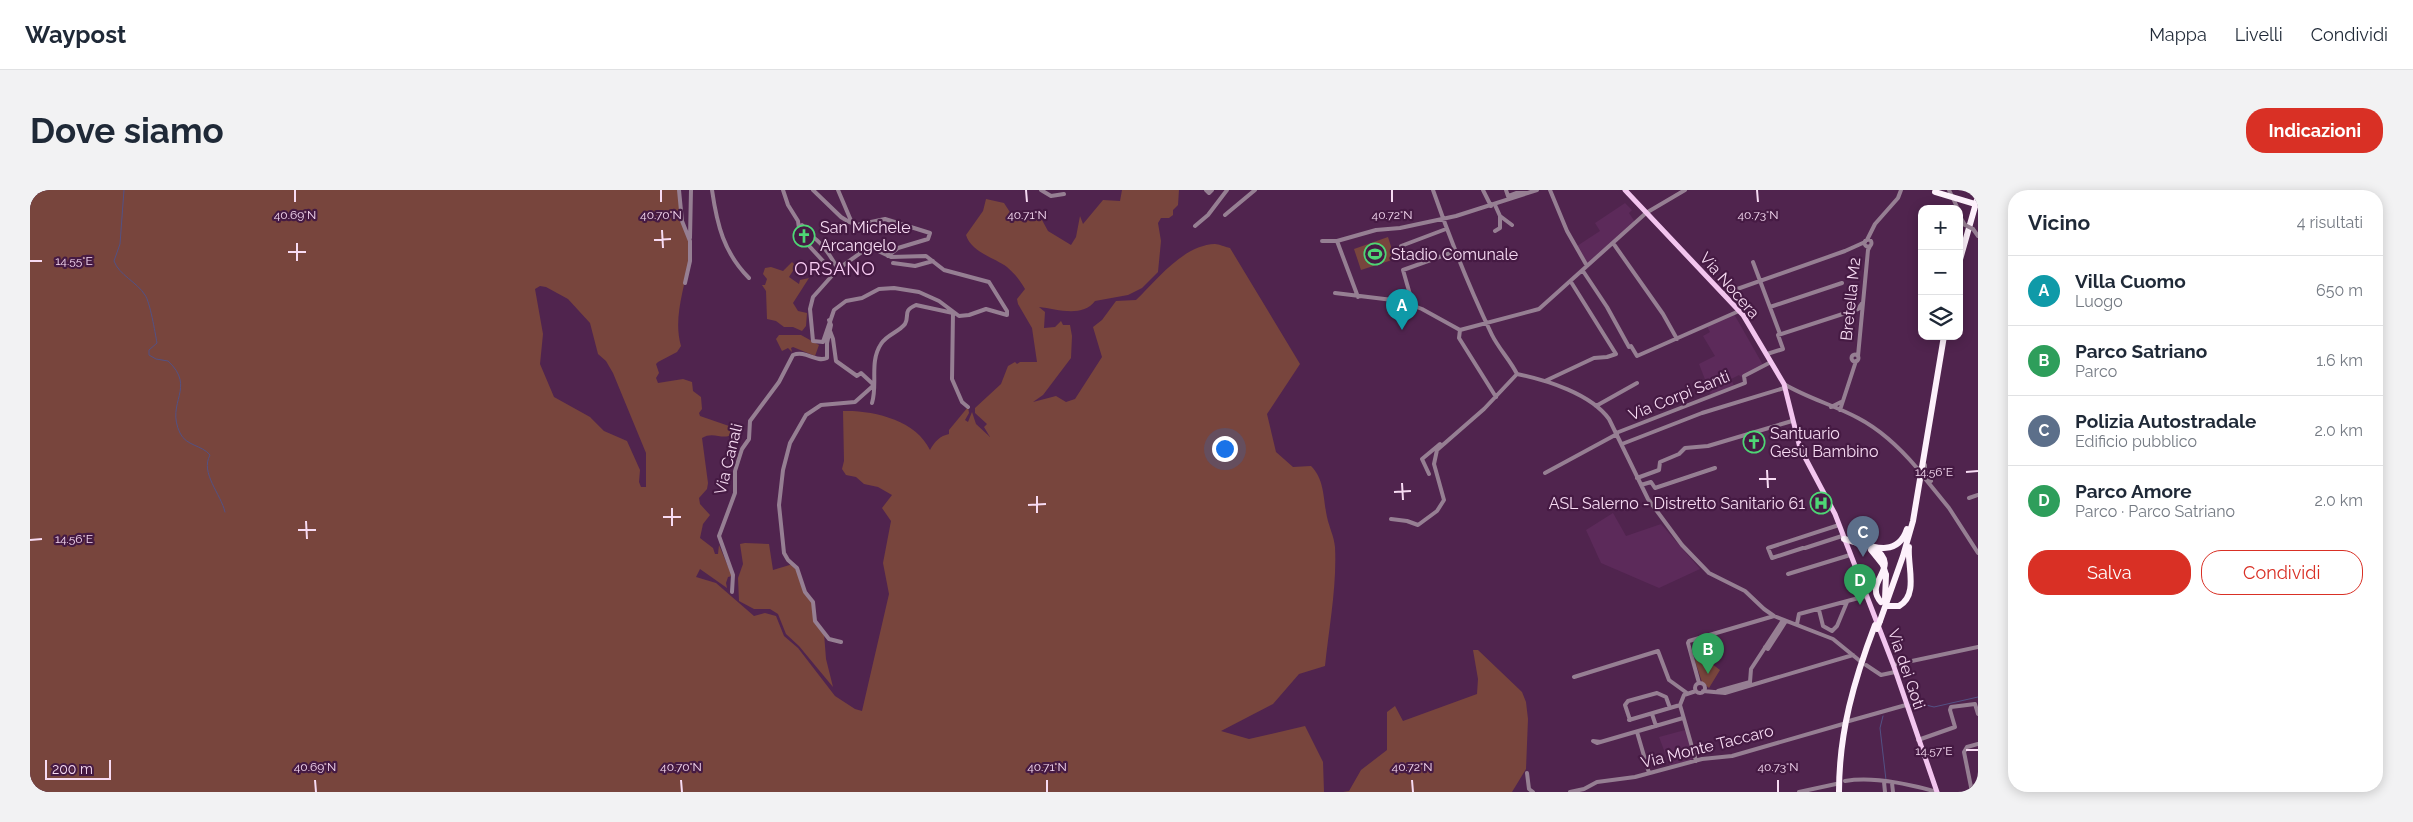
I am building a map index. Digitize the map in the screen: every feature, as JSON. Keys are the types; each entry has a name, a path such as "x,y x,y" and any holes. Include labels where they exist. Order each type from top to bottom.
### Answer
{"highway":[{"path":"1960,250 1977,190"},
{"path":"1934,191 1978,205"},
{"path":"1963,250 1978,196"},
{"path":"1888,606 1897,606 1904,603 1909,596 1908,554 1911,521 1942,340"},
{"path":"1871,548 1885,548 1897,545 1904,538 1911,521"},
{"path":"1841,792 1840,757 1847,710 1855,680 1900,558 1911,521"},
{"path":"1843,538 1883,554 1886,562 1876,587 1877,596 1885,599"},
{"path":"1871,548 1883,565 1886,575 1885,599"},
{"path":"1885,599 1900,576 1907,578 1910,586"}],"main road":[{"name":"Via Nocera","path":"1625,190 1739,311 1767,354 1784,386 1800,448 1826,494"},
{"name":"Via dei Goti","path":"1826,494 1893,665 1937,792"}],"street":[{"path":"679,190 682,221 690,238"},
{"path":"685,283 690,261 692,190"},
{"path":"712,190 717,222 723,242 738,267 749,278"},
{"path":"813,190 842,219 852,223 866,224 881,219 889,220 928,232 931,235 928,239 898,248 888,256"},
{"path":"1041,190 1051,196 1064,194"},
{"path":"1206,190 1209,193 1212,190"},
{"path":"1195,226 1208,215 1227,190"},
{"path":"1225,215 1255,190"},
{"path":"1433,190 1442,219 1456,251 1460,267 1466,274 1500,349 1518,374 1545,381 1584,398 1606,415 1622,444 1637,478 1666,526 1709,573 1741,589 1774,616 1826,635 1860,661"},
{"path":"1483,190 1500,216 1512,225"},
{"path":"1506,190 1508,196 1516,193 1528,194"},
{"path":"1322,241 1337,241 1376,230 1400,228 1442,219 1493,206 1537,190"},
{"path":"1550,190 1567,231 1587,266"},
{"path":"1554,199 1555,190"},
{"path":"1335,294 1397,300 1413,305 1460,330 1536,311 1646,213 1685,190"},
{"name":"Bretella M2","path":"1840,410 1856,354 1868,243 1875,224 1898,198 1901,190"},
{"path":"1949,190 1956,205"},
{"path":"839,191 852,223"},
{"path":"783,192 798,221 800,236 833,275 834,283"},
{"path":"1496,231 1500,228 1500,216"},
{"path":"1963,223 1973,229 1978,236"},
{"path":"802,224 825,248 838,269"},
{"path":"1401,246 1446,229"},
{"path":"807,243 813,237"},
{"path":"1337,241 1358,297"},
{"path":"1613,243 1663,314 1677,339"},
{"path":"1723,294 1868,243"},
{"path":"872,403 874,364 880,345 905,324 906,315 910,307 916,304 940,309 953,315 963,316 974,314 986,308 1007,315 1007,311 992,284 948,271 922,255 888,256 875,249 866,250 838,269 818,289 811,303 811,335 813,341 823,342 834,310 846,301 862,298 875,290 889,288 919,292 939,301 953,315 954,366 952,379 962,402 968,407"},
{"path":"1413,305 1404,270 1456,251"},
{"path":"904,256 893,263 915,266 933,261"},
{"path":"1753,262 1780,334 1778,335 1782,349 1767,354"},
{"path":"1583,271 1607,307 1628,347 1631,346 1637,356 1739,311"},
{"path":"1460,277 1466,274"},
{"path":"1545,381 1594,358 1616,354 1570,282"},
{"path":"1770,307 1842,283"},
{"path":"1780,334 1858,309 1863,302"},
{"name":"Via Canali","path":"732,592 733,575 719,542 719,536 735,493 735,471 742,449 749,439 750,421 779,382 793,355 802,353 822,360 827,358 826,346 830,331 829,320"},
{"path":"1460,330 1459,338 1496,396"},
{"path":"830,331 833,338 836,361 857,376 861,373 865,375 874,385"},
{"name":"Via Corpi Santi","path":"1616,434 1745,383 1744,376 1771,362"},
{"path":"1391,519 1408,521 1419,525 1440,509 1444,500 1436,475 1436,452 1518,374"},
{"path":"1596,406 1638,383"},
{"path":"842,642 829,638 815,621 814,602 805,592 797,568 788,560 784,553 779,505 783,470 790,443 806,416 821,405 855,402 874,385"},
{"path":"1622,444 1702,413 1784,386 1847,413 1887,438 1917,468 1944,501 1978,553"},
{"path":"1831,407 1843,401 1847,413"},
{"path":"1637,478 1659,470 1660,462 1679,454 1683,449 1708,446 1792,421"},
{"path":"1932,429 1925,471 1944,501"},
{"path":"1429,474 1422,458 1459,431"},
{"path":"1545,473 1616,434"},
{"path":"1641,485 1650,482 1655,488 1715,468"},
{"path":"1969,498 1978,495"},
{"path":"1839,525 1768,548 1772,558 1843,538"},
{"path":"1788,574 1850,556"},
{"path":"1797,624 1799,614 1866,596"},
{"path":"1819,610 1823,626 1832,631 1837,626 1847,602"},
{"path":"1696,691 1696,686 1699,683 1688,643 1689,640 1774,616"},
{"path":"1750,682 1751,669 1784,620"},
{"path":"1893,665 1978,647"},
{"path":"1574,677 1658,651 1669,680 1687,692 1725,693 1853,655"},
{"path":"1866,665 1881,675 1895,672"},
{"path":"1742,687 1750,682"},
{"path":"1715,692 1750,682"},
{"path":"1699,683 1705,686 1703,692"},
{"path":"1670,708 1666,697 1657,693 1628,701 1625,705 1629,721 1680,705 1687,692"},
{"path":"1918,740 1955,727 1950,710 1951,707 1975,704 1978,714"},
{"path":"1680,705 1696,761"},
{"path":"1850,721 1906,705"},
{"path":"1652,714 1656,726"},
{"path":"1601,742 1684,718"},
{"name":"Via Monte Taccaro","path":"1570,792 1597,782 1733,755 1843,724"},
{"path":"1637,732 1649,773"},
{"path":"1972,792 1964,752 1971,744 1978,744"},
{"path":"1527,773 1530,788 1533,792"},
{"path":"1845,782 1884,782 1908,785 1937,792"},
{"path":"1884,782 1885,792"},
{"path":"1892,783 1893,792"},
{"path":"1800,792 1836,784"},
{"path":"1908,785 1908,792"}],"shaded area":[{"path":"30,190 678,190 690,253 678,325 681,346 677,352 656,364 659,373 656,378 658,383 683,379 692,382 693,391 701,397 702,409 699,413 700,416 729,426 731,435 724,437 710,435 702,438 708,483 707,489 699,498 700,504 710,515 703,524 700,538 713,548 715,554 718,554 719,545 732,576 728,577 727,588 700,569 696,577 716,583 754,616 765,613 776,616 784,636 798,648 835,696 855,709 862,711 889,594 883,563 891,521 882,508 892,495 878,487 864,484 856,477 846,475 842,469 844,461 843,411 867,412 904,424 915,431 930,450 938,439 949,434 949,430 968,407 969,413 965,420 968,422 972,412 976,424 990,437 984,427 987,424 975,413 975,408 1001,384 1008,366 1015,362 1017,364 1020,362 1037,362 1032,328 1017,299 1025,289 1010,269 978,250 966,235 983,211 986,199 1004,203 1015,220 1042,220 1048,231 1071,245 1076,237 1080,216 1083,224 1103,200 1120,201 1122,190 1179,190 1178,205 1173,210 1173,215 1169,218 1161,218 1158,223 1161,241 1158,272 1142,288 1128,295 1095,301 1090,306 1076,311 1039,307 1045,312 1044,328 1055,327 1061,321 1063,325 1070,325 1072,336 1071,358 1043,395 1033,402 1056,396 1066,402 1075,399 1102,357 1093,327 1102,320 1116,301 1136,300 1181,257 1192,250 1215,244 1230,248 1300,364 1267,414 1276,452 1293,467 1311,466 1319,477 1323,490 1327,517 1334,543 1335,562 1334,592 1325,666 1299,674 1273,704 1221,731 1249,739 1305,726 1323,762 1324,792 30,792","holes":["540,286 546,287 568,299 590,323 598,354 606,361 613,373 646,453 646,487 641,487 639,482 640,470 627,441 604,431 590,417 554,397 540,364 543,334 535,289"]},
{"path":"1625,203 1632,210 1629,213 1635,222 1587,264 1577,246 1600,231 1595,223"},
{"name":"Stadio Comunale","path":"1388,237 1395,259 1361,270 1354,249"},
{"path":"792,262 796,266 789,277 799,284 800,280 809,278 793,303 798,311 807,313 806,326 802,331 793,327 784,327 776,321 767,319 766,291 762,285 765,285 767,279 763,274 765,268 771,267 783,271"},
{"path":"1734,314 1763,365 1741,377 1739,375 1731,379 1734,386 1711,395 1699,364 1715,356 1703,336 1710,332 1707,326"},
{"path":"779,335 801,335 819,345 815,356 793,347 791,348 792,352 788,348 782,351 776,339"},
{"path":"1613,513 1626,536 1661,524 1700,569 1659,588 1601,563 1586,530"},
{"path":"740,544 769,544 773,570 793,564 797,568 804,587 813,602 815,621 824,633 826,659 833,687 799,646 786,634 778,614 770,609 754,609 739,601 738,578 743,564"},
{"path":"1473,650 1478,650 1522,692 1526,702 1528,719 1526,769 1512,792 1343,792 1349,791 1361,770 1387,750 1387,712 1395,706 1403,721 1477,694 1478,679"},
{"path":"1703,657 1720,670 1709,688 1702,682 1695,661 1696,658"},
{"path":"1685,730 1694,759 1670,766 1659,737"}],"waterway":[{"path":"124,190 120,244 114,261 116,266 142,290 147,299 157,343 149,350 149,355 156,359 168,361 180,379 181,387 176,422 180,433 186,441 203,449 210,455 208,462 209,476 225,512"},
{"path":"1909,705 1918,703 1934,707 1978,697"},
{"path":"1883,716 1880,728 1886,780"}],"place":[{"name":"San Michele Arcangelo","path":"804,236"},
{"name":"Stadio Comunale","path":"1375,254"},
{"name":"Villa Cuomo","path":"1402,330"},
{"name":"Santuario Gesù Bambino","path":"1754,442"},
{"name":"ASL Salerno - Distretto Sanitario 61","path":"1821,503"},
{"name":"Polizia Autostradale","path":"1863,557"},
{"name":"Parco Amore","path":"1860,605"},
{"name":"Parco Satriano","path":"1708,674"}],"district":[{"name":"ORSANO","path":"835,269"}]}
